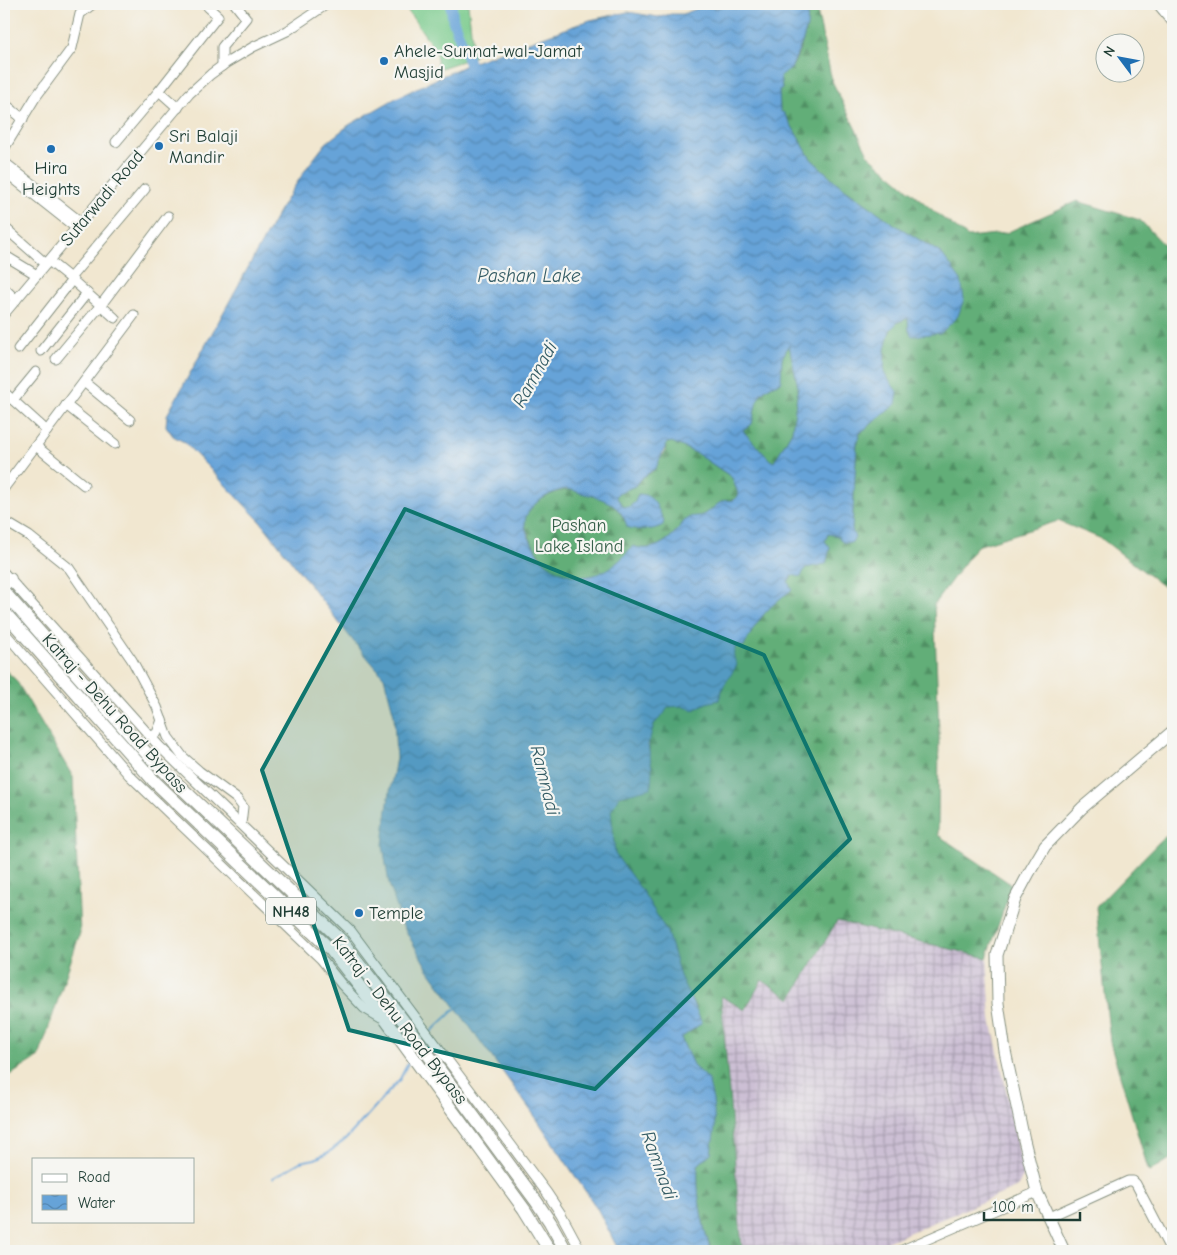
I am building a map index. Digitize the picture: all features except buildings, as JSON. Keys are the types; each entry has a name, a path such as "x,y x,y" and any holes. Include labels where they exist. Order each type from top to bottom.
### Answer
{"highway":[{"name":"Katraj - Dehu Road Bypass","path":"4,592 163,770 341,940 384,985 437,1057 536,1201 566,1251"},
{"name":"Katraj - Dehu Road Bypass","path":"4,612 154,781 331,950 386,1020 524,1209 550,1251"}],"main road":[{"path":"1159,4 1173,21"},
{"path":"1064,1251 1037,1192 1005,1051 998,1003 997,956 1015,899 1045,846 1082,808 1173,731"}],"street":[{"path":"4,149 35,98 72,48 80,14 93,4"},
{"path":"116,142 218,16 208,7 211,4"},
{"path":"222,66 222,47 246,18 235,4"},
{"name":"Sutarwadi Road","path":"4,314 190,94 222,66 253,47 287,31 327,4"},
{"path":"159,91 178,108"},
{"path":"4,103 23,118"},
{"path":"4,162 79,225"},
{"path":"4,172 79,225"},
{"path":"18,349 71,279 145,189"},
{"path":"56,359 101,305 168,216"},
{"path":"4,227 71,279 116,318"},
{"path":"4,255 37,275"},
{"path":"4,288 16,300"},
{"path":"41,351 87,293"},
{"path":"4,488 134,314"},
{"path":"13,400 36,372"},
{"path":"84,382 130,420"},
{"path":"4,392 47,431"},
{"path":"66,405 115,444"},
{"path":"36,446 84,485"},
{"path":"4,521 29,536 69,568 132,660 157,706 168,737 183,758 237,799 243,807 241,824"},
{"path":"6,579 189,777 241,824 351,931 384,985"},
{"path":"4,632 129,775 160,807 314,952 364,1008 386,1020"},
{"path":"151,737 157,733 162,720"},
{"path":"160,807 189,777"},
{"path":"437,1057 547,1193 581,1251"},
{"path":"1048,1217 1133,1181 1171,1251"},
{"path":"900,1251 914,1248 1037,1192"}],"highlighted area":[{"path":"405,509 764,655 850,839 595,1089 349,1030 262,770"}],"shaded area":[{"path":"837,921 987,958 991,1019 1024,1173 1018,1187 865,1251 742,1251 721,996 745,1010 762,980 791,999"}],"green space":[{"path":"403,4 468,4 474,57 438,69 436,51"},
{"path":"805,4 816,6 832,81 869,156 936,213 968,237 1006,233 1077,201 1140,220 1173,254 1173,594 1102,539 1058,521 977,546 934,604 939,733 938,835 1012,885 987,958 837,921 791,999 762,980 745,1010 721,996 742,1251 711,1251 700,1209 698,1187 698,1165 711,1153 708,1079 694,1067 681,1038 702,1023 680,976 667,932 643,892 615,854 611,811 619,796 652,769 650,757 651,733 656,722 668,706 694,709 706,703 719,700 734,658 733,650 737,645 744,646 763,615 791,590 788,582 795,573 804,568 826,563 830,549 825,541 828,534 838,536 851,543 854,538 852,529 857,442 860,433 889,410 884,364 887,340 891,330 897,323 908,318 909,331 942,254 894,224 837,183 811,159 784,113 780,111 779,90 782,88 780,76 791,68 801,47 808,10 804,6"},
{"path":"789,344 798,387 797,396 792,431 774,462 770,461 743,431 752,424 759,397 774,384 782,358"},
{"name":"Pashan Lake Island","path":"672,442 696,453 730,476 738,491 736,497 721,502 702,515 687,519 673,535 657,546 639,548 633,546 613,567 598,575 586,577 566,574 556,570 541,557 530,538 525,524 526,517 528,511 539,501 560,491 571,490 602,499 613,505 626,523 650,529 664,520 657,509 635,502 629,508 624,507 616,497 618,493 635,486 640,479 652,472 665,452 667,443"},
{"path":"4,669 16,680 73,777 80,933 39,1057 4,1079"},
{"path":"1173,830 1173,1157 1149,1172 1110,1042 1096,907"}],"water":[{"name":"Pashan Lake","path":"805,4 804,7 808,10 807,27 803,40 791,69 780,76 782,88 779,90 780,111 784,113 811,159 837,183 894,224 942,254 961,280 964,299 958,316 941,333 912,336 909,331 908,318 898,322 890,330 885,349 884,373 898,393 896,404 860,433 857,442 852,529 855,538 851,543 842,542 838,536 828,534 825,541 830,548 826,564 805,568 801,577 792,575 788,582 792,590 776,602 764,615 753,629 744,647 737,645 735,648 734,655 737,665 723,687 719,700 706,703 694,710 681,706 668,707 654,724 648,745 652,769 651,788 619,796 611,811 615,854 643,892 667,932 680,976 702,1023 681,1038 694,1067 708,1079 713,1100 715,1128 711,1153 698,1165 700,1209 711,1251 619,1251 598,1210 534,1115 427,968 403,926 389,884 383,845 387,808 396,758 394,715 384,677 354,642 261,522 184,442 173,436 166,426 167,415 283,204 326,143 349,125 396,98 468,64 590,20 628,12 658,17 683,14 699,8","holes":["789,345 798,387 797,396 792,431 774,462 743,431 752,424 757,403 762,393 772,385 781,382 782,358","672,442 696,453 730,476 738,492 737,497 732,500 723,501 703,515 688,518 673,535 658,546 646,548 633,546 615,564 592,576 569,575 557,570 542,559 527,533 526,517 540,500 560,490 570,489 610,503 621,513 627,527 645,530 663,525 664,520 652,499 638,494 635,502 629,507 624,507 616,497 618,493 635,486 640,479 656,468 667,443"]}],"waterway":[{"name":"Ramnadi","path":"451,4 453,20 475,78"},
{"path":"430,1033 456,1008"},
{"path":"273,1178 300,1162 315,1159 329,1152 346,1139 400,1079 409,1061"}],"place":[{"name":"Ahele-Sunnat-wal-Jamat Masjid","path":"384,61"},
{"name":"Sri Balaji Mandir","path":"159,146"},
{"name":"Hira Heights","path":"51,149"},
{"name":"Temple","path":"359,913"}]}
